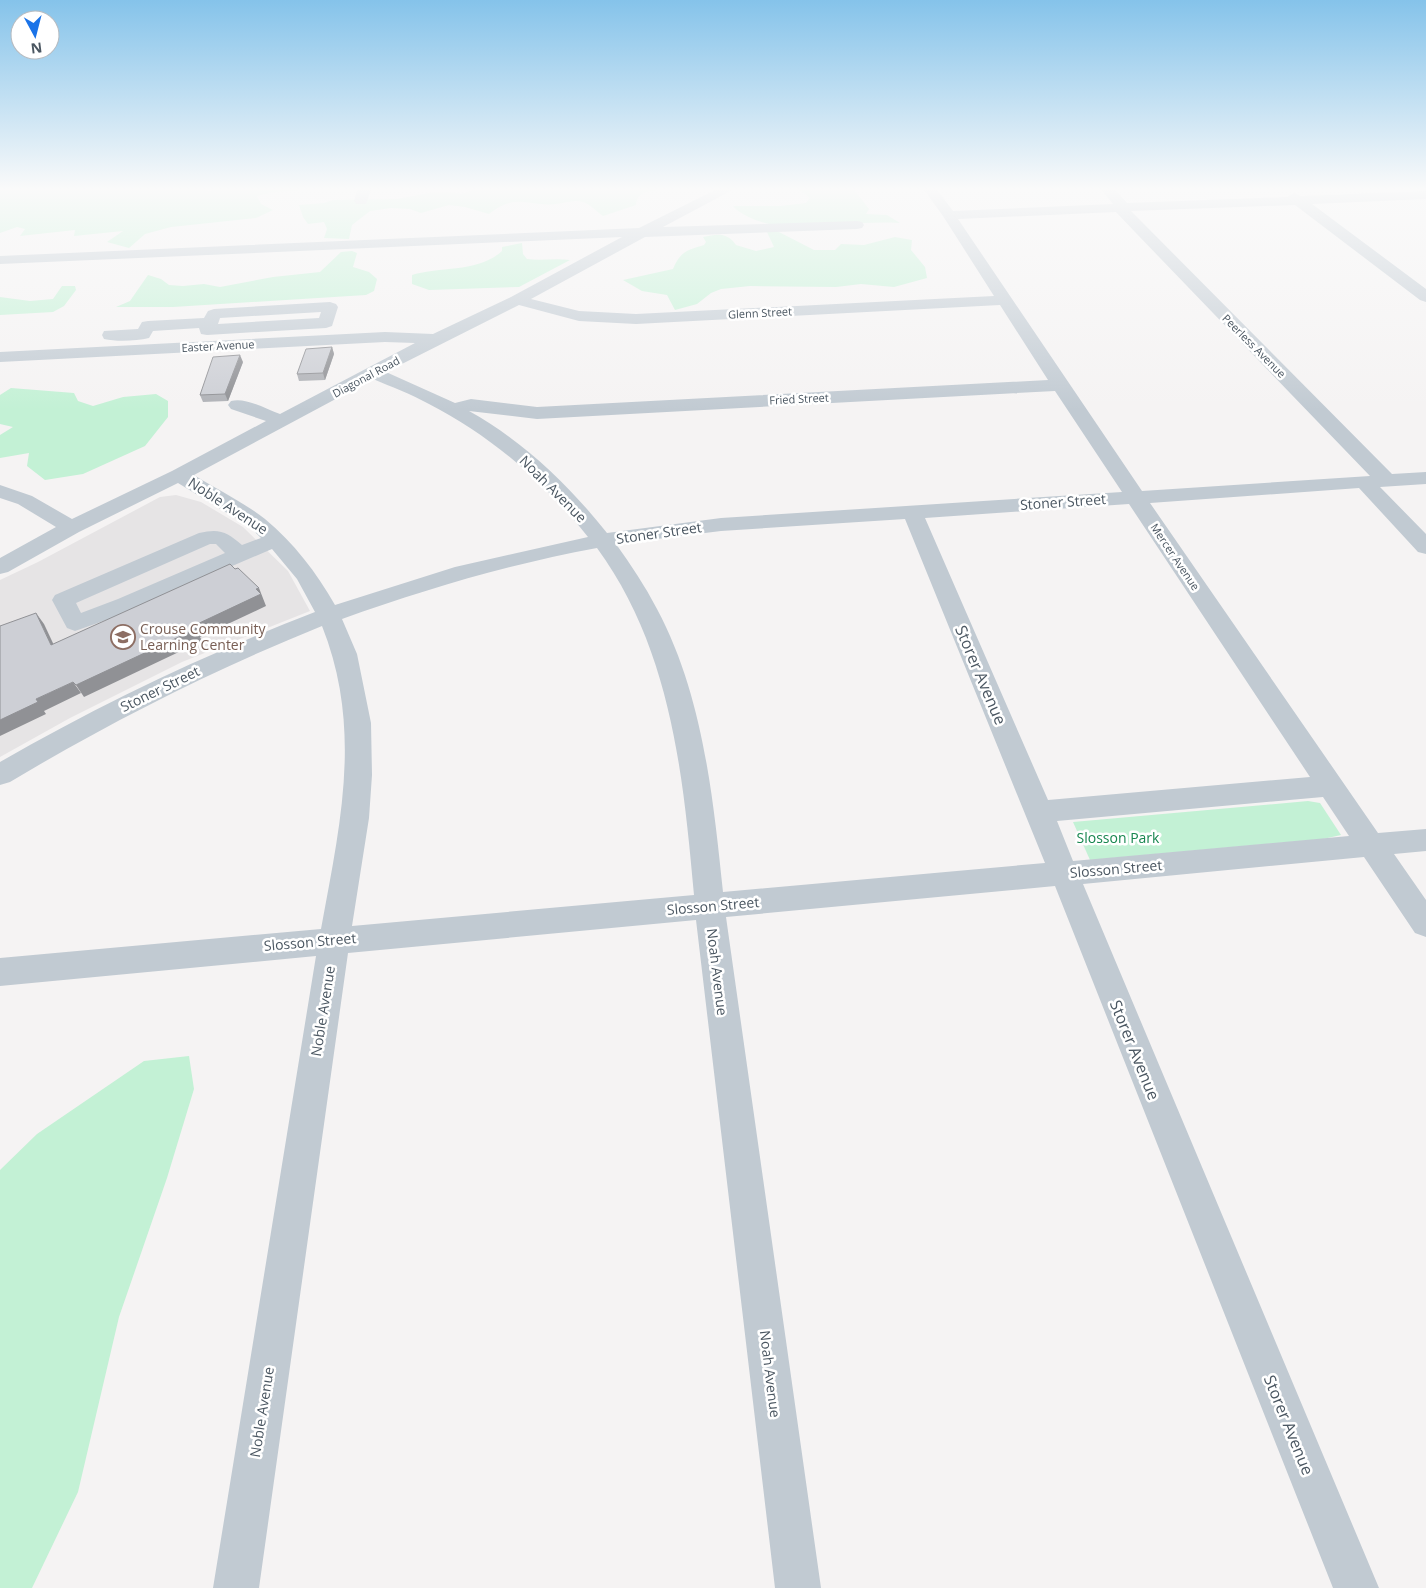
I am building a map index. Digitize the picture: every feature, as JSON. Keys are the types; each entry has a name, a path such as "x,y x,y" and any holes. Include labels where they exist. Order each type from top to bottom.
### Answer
{"street":[{"name":"Diagonal Road","path":"0,567 71,527 179,475 436,339 517,300 589,261"},
{"name":"Mercer Avenue","path":"979,261 1135,497 1330,786 1373,845 1426,924"},
{"name":"Peerless Avenue","path":"1172,261 1387,481"},
{"path":"1378,261 1426,298"},
{"name":"Glenn Street","path":"517,300 580,316 636,319 1004,300"},
{"path":"330,307 326,323 290,325 206,330 214,314 330,307"},
{"path":"0,345 91,346 98,336 143,334 148,326 209,323"},
{"path":"284,342 290,325"},
{"path":"235,345 242,328"},
{"name":"Easter Avenue","path":"0,357 91,346 235,345 385,337 436,339"},
{"name":"Noah Avenue","path":"373,373 436,400 452,409 524,431 533,467 574,507 602,541 646,611 664,652 664,659 682,710 694,770 708,906 798,1588"},
{"name":"Fried Street","path":"452,409 471,405 524,431 1060,385"},
{"path":"237,405 284,421"},
{"name":"Noble Avenue","path":"179,475 257,523 276,540 306,576 329,615 345,654 358,723 358,775 355,818 334,940 236,1588"},
{"path":"1387,481 1426,478"},
{"name":"Stoner Street","path":"0,775 64,738 173,682 252,646 329,615 456,574 532,554 693,527 1387,481"},
{"path":"1364,482 1426,547"},
{"path":"0,491 25,500 71,527"},
{"name":"Storer Avenue","path":"913,513 1039,812 1356,1588"},
{"path":"238,553 221,538 207,538 62,600 76,623 112,611 238,553 276,540"},
{"path":"1039,812 1330,786"},
{"name":"Slosson Street","path":"0,972 1426,840"}],"shaded area":[{"name":"Crouse Community Learning Center","path":"176,495 201,502 243,527 288,571 310,611 182,662 70,718 0,757 0,580 38,562 160,497"}],"green space":[{"path":"331,261 355,261 353,267 369,272 377,279 374,291 366,295 173,307 116,307 130,301 148,275 161,279 169,285 204,284 220,287 273,277 320,272"},
{"path":"486,261 568,261 519,287 429,290 412,284 412,275"},
{"path":"677,261 920,261 925,267 927,278 894,287 861,284 836,287 750,286 721,289 711,293 697,304 675,310 667,295 642,291 623,280 673,269"},
{"path":"62,286 75,286 76,290 64,306 53,312 0,315 0,297 30,301 53,299"},
{"path":"11,388 74,393 78,401 93,406 123,397 156,394 168,401 168,417 145,446 83,474 45,480 27,466 29,453 0,458 0,435 13,427 0,424 0,395"},
{"name":"Slosson Park","path":"1308,801 1320,803 1341,835 1323,839 1090,860 1073,822"},
{"path":"189,1056 194,1089 167,1178 119,1317 78,1492 32,1588 0,1588 0,1170 37,1134 144,1061"}],"building":[{"path":"332,347 323,373 297,374 306,349"},
{"path":"240,355 225,394 200,395 213,357"},
{"path":"230,564 235,569 238,568 259,588 256,589 261,594 193,626 196,629 76,685 73,682 36,699 38,702 0,720 0,626 36,613 51,645"}],"place":[{"name":"Crouse Community Learning Center","path":"123,637"}]}
